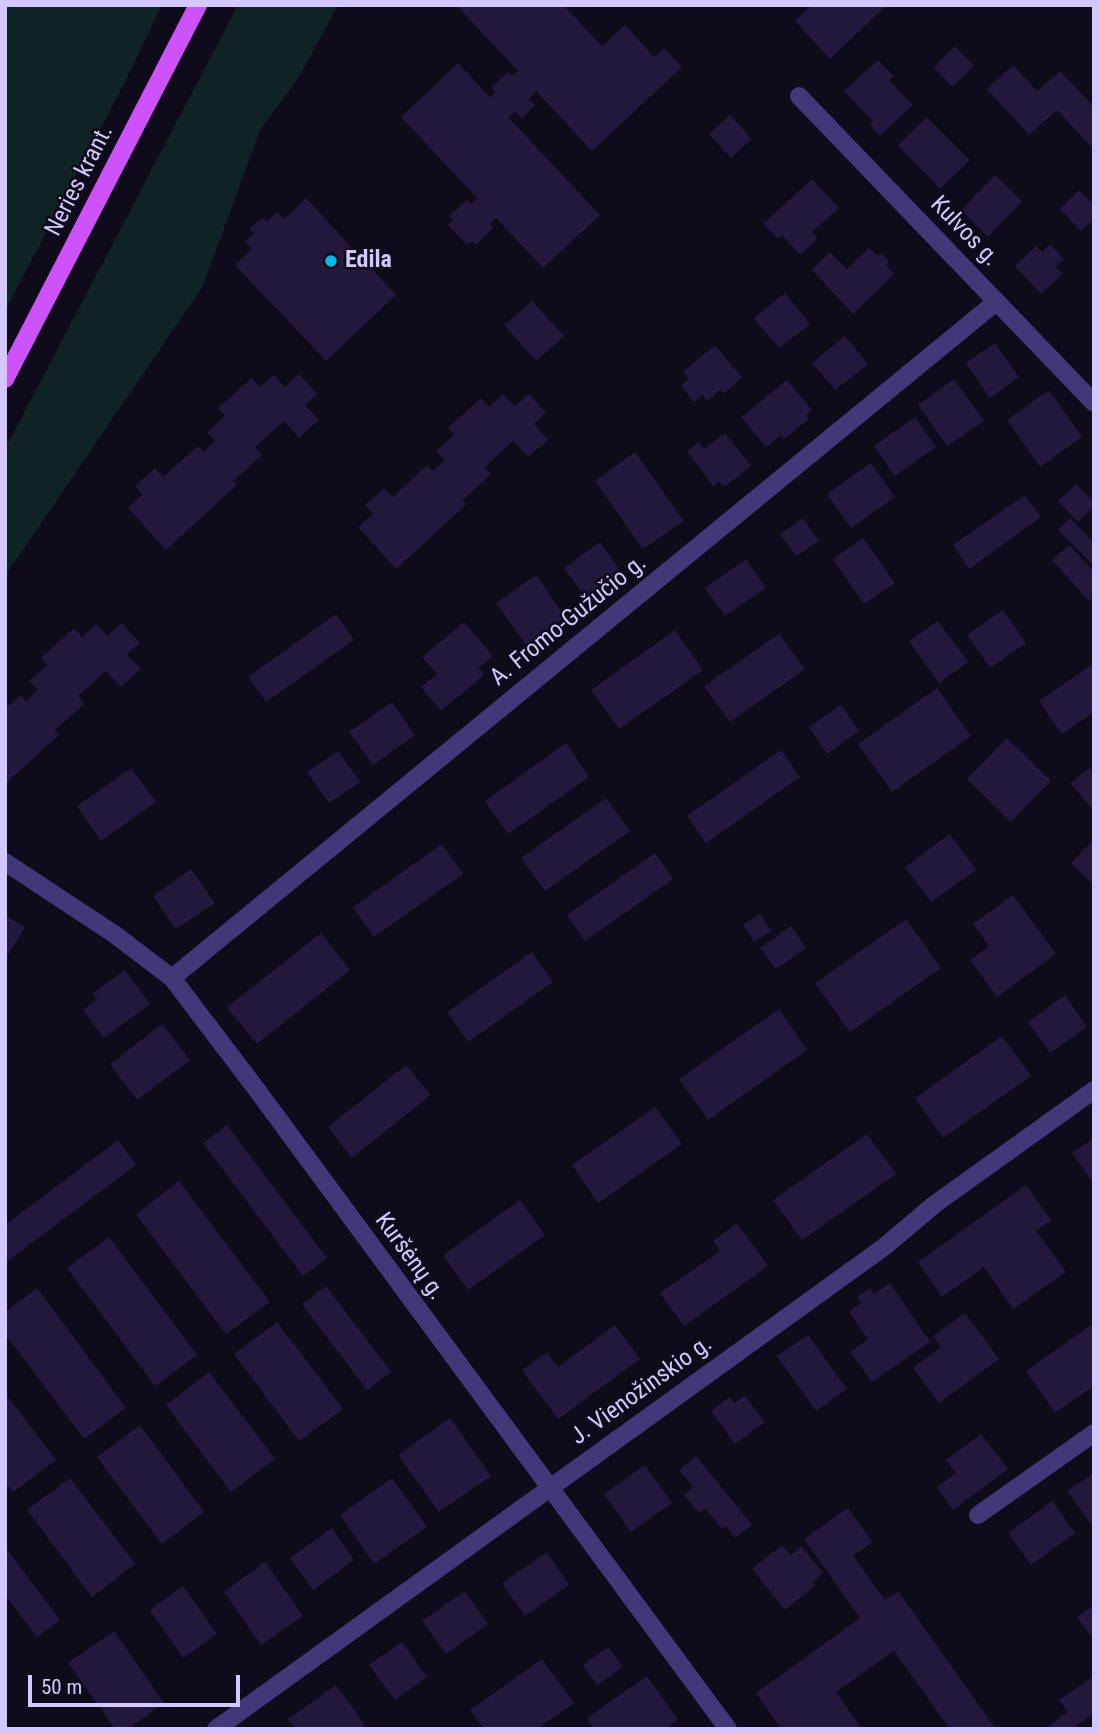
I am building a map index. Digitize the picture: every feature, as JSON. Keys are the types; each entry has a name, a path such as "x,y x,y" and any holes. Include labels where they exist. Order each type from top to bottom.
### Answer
{"main road":[{"name":"Neries krant.","path":"5,379 198,5"}],"street":[{"name":"Kulvos g.","path":"799,96 1094,403"},
{"name":"A. Fromo-Gužučio g.","path":"172,978 996,302"},
{"name":"Kuršėnų g.","path":"5,862 114,934 172,978 549,1488 720,1726"},
{"name":"J. Vienožinskio g.","path":"216,1729 884,1247 935,1204 1094,1090"},
{"path":"978,1515 1094,1433"}],"green space":[{"path":"5,5 162,5 123,86 5,311"},
{"path":"238,5 338,5 299,77 260,130 203,286 5,576 5,449"}],"building":[{"path":"456,5 563,5 602,46 625,25 654,57 664,48 682,67 592,151 536,91 529,99 535,105 522,118 515,111 509,118 600,215 543,268 496,218 490,224 493,228 476,245 472,241 467,245 448,225 453,220 449,216 467,200 471,204 477,198 401,117 458,63 490,97 495,93 491,88 508,72 512,76 518,71"},
{"path":"812,5 887,5 830,59 795,21"},
{"path":"955,46 974,66 952,87 934,67"},
{"path":"878,60 894,76 889,80 913,105 880,136 870,125 873,121 844,91"},
{"path":"1013,65 1037,91 1060,71 1094,107 1094,150 1057,110 1029,135 987,89"},
{"path":"730,115 752,139 731,158 709,134"},
{"path":"927,117 970,160 940,189 898,145"},
{"path":"995,175 1022,201 988,237 961,210"},
{"path":"812,179 839,208 812,232 818,238 800,255 782,235 778,239 763,224"},
{"path":"1079,190 1094,205 1094,219 1081,231 1060,209"},
{"path":"306,198 396,295 326,361 235,265 252,249 245,242 254,233 249,229 263,217 267,221 277,212 284,219"},
{"path":"1050,244 1064,259 1055,267 1063,274 1041,294 1015,266 1036,246 1042,252"},
{"path":"869,248 878,256 881,253 890,262 886,265 894,274 853,314 812,270 830,252 847,269"},
{"path":"785,293 810,324 779,348 754,318"},
{"path":"532,301 564,336 536,361 504,325"},
{"path":"845,336 868,364 835,390 812,363"},
{"path":"995,343 1019,377 990,398 966,363"},
{"path":"715,345 742,378 723,394 720,390 707,401 703,395 694,402 681,386 689,379 683,372"},
{"path":"299,374 317,394 305,405 319,420 299,438 284,421 255,447 262,455 233,481 237,485 166,550 128,508 143,494 135,486 155,468 163,477 198,446 203,452 215,441 207,432 225,416 218,408 252,378 260,387 274,375 285,387"},
{"path":"954,379 984,421 947,446 918,405"},
{"path":"787,380 812,410 806,415 809,419 784,439 781,435 766,447 741,417"},
{"path":"1049,390 1082,437 1040,467 1007,420"},
{"path":"503,394 515,406 529,394 546,413 534,424 548,440 528,457 513,441 485,467 491,474 463,500 466,505 396,569 358,527 373,514 365,505 384,488 393,497 427,465 433,471 445,460 436,451 454,435 448,428 481,398 489,407"},
{"path":"915,417 936,447 895,476 874,446"},
{"path":"725,433 751,466 724,487 719,481 713,486 687,451 699,442 704,449"},
{"path":"635,452 684,521 643,549 595,481"},
{"path":"871,463 895,497 851,528 827,494"},
{"path":"1076,484 1094,502 1094,506 1078,522 1058,501"},
{"path":"1025,495 1041,517 969,569 953,545"},
{"path":"803,518 819,541 796,556 780,534"},
{"path":"1070,518 1094,543 1094,561 1091,563 1058,530"},
{"path":"863,538 895,583 864,604 833,559"},
{"path":"600,542 622,573 586,598 564,568"},
{"path":"1069,545 1094,572 1094,597 1089,601 1052,560"},
{"path":"746,559 766,588 725,616 705,588"},
{"path":"536,575 565,617 526,645 496,603"},
{"path":"1003,610 1026,643 990,668 967,635"},
{"path":"336,614 354,640 266,702 248,677"},
{"path":"938,621 968,662 939,683 909,641"},
{"path":"464,622 493,656 479,668 484,675 441,711 421,687 437,674 422,657"},
{"path":"122,623 140,643 127,654 141,669 121,687 106,671 78,696 84,704 55,730 59,735 5,784 5,709 21,695 26,701 38,690 29,681 47,665 41,658 74,628 82,637 96,624 107,636"},
{"path":"675,630 703,670 619,729 591,690"},
{"path":"779,634 805,669 730,722 704,686"},
{"path":"1094,663 1094,712 1062,734 1039,701"},
{"path":"937,688 971,736 892,792 858,744"},
{"path":"392,702 415,735 373,765 349,732"},
{"path":"841,705 859,731 827,754 809,727"},
{"path":"1007,738 1051,781 1011,822 967,779"},
{"path":"566,743 589,777 508,834 485,801"},
{"path":"781,750 800,777 706,843 687,816"},
{"path":"338,751 360,782 329,803 307,772"},
{"path":"131,768 156,802 101,841 77,806"},
{"path":"1089,768 1094,773 1094,811 1070,783"},
{"path":"606,798 630,831 545,891 521,858"},
{"path":"950,834 976,870 931,902 905,867"},
{"path":"1094,839 1094,885 1071,863"},
{"path":"442,844 463,874 374,937 353,907"},
{"path":"655,853 673,879 585,941 567,915"},
{"path":"191,869 215,903 176,929 153,896"},
{"path":"1013,895 1056,954 997,997 970,960 989,946 973,924"},
{"path":"760,914 771,931 754,942 743,925"},
{"path":"5,915 25,927 5,960"},
{"path":"906,919 941,968 850,1032 815,983"},
{"path":"791,926 806,948 776,969 760,948"},
{"path":"321,933 350,970 257,1044 227,1007"},
{"path":"532,952 553,982 468,1042 447,1012"},
{"path":"125,970 150,1004 104,1038 83,1010 97,999 93,993"},
{"path":"1065,995 1087,1027 1050,1053 1028,1022"},
{"path":"779,1009 807,1050 708,1120 679,1079"},
{"path":"162,1024 190,1060 137,1100 110,1064"},
{"path":"1002,1036 1031,1076 943,1138 915,1098"},
{"path":"406,1065 431,1095 352,1158 328,1127"},
{"path":"655,1107 682,1144 598,1203 572,1165"},
{"path":"227,1125 327,1258 303,1276 203,1143"},
{"path":"867,1134 896,1174 802,1240 773,1200"},
{"path":"1094,1138 1094,1184 1072,1153"},
{"path":"118,1140 136,1165 5,1263 5,1225"},
{"path":"179,1181 270,1302 226,1334 136,1214"},
{"path":"1026,1185 1051,1220 1036,1231 1066,1272 1013,1309 984,1267 942,1297 918,1262"},
{"path":"520,1200 545,1235 468,1290 443,1255"},
{"path":"737,1223 768,1266 684,1326 660,1293 720,1251 713,1241"},
{"path":"109,1237 197,1355 155,1386 67,1268"},
{"path":"890,1283 930,1342 872,1382 850,1352 868,1339 849,1312 861,1303 857,1297 870,1288 874,1294"},
{"path":"326,1286 391,1372 367,1390 302,1304"},
{"path":"37,1288 126,1408 84,1439 5,1334 5,1312"},
{"path":"965,1313 999,1359 939,1403 913,1368 941,1347 933,1336"},
{"path":"277,1322 343,1409 299,1441 234,1354"},
{"path":"1094,1323 1094,1386 1055,1413 1026,1371"},
{"path":"615,1325 640,1359 558,1419 522,1370 547,1352 558,1367"},
{"path":"808,1335 847,1389 816,1411 777,1356"},
{"path":"209,1372 275,1459 231,1492 166,1405"},
{"path":"5,1393 56,1460 13,1492 5,1482"},
{"path":"745,1396 765,1422 735,1444 711,1411 730,1397 734,1403"},
{"path":"450,1418 491,1476 439,1512 398,1455"},
{"path":"140,1425 204,1512 162,1544 97,1457"},
{"path":"981,1434 1008,1469 953,1510 937,1487 956,1473 946,1460"},
{"path":"696,1456 752,1525 735,1538 726,1526 722,1529 705,1508 699,1513 684,1495 693,1487 679,1470"},
{"path":"645,1465 672,1503 631,1532 604,1494"},
{"path":"1094,1473 1094,1528 1067,1491"},
{"path":"70,1478 135,1564 92,1597 27,1510"},
{"path":"392,1478 427,1527 374,1564 340,1515"},
{"path":"1052,1501 1075,1533 1031,1565 1008,1533"},
{"path":"848,1508 872,1542 853,1556 885,1600 898,1591 996,1729 950,1729 894,1651 836,1692 862,1729 781,1729 756,1693 860,1618 804,1539"},
{"path":"332,1528 354,1560 313,1590 290,1558"},
{"path":"782,1545 791,1555 801,1546 823,1573 813,1582 815,1586 785,1610 752,1569"},
{"path":"5,1547 60,1620 37,1637 5,1595"},
{"path":"547,1552 569,1585 525,1616 502,1583"},
{"path":"265,1562 303,1616 261,1645 224,1592"},
{"path":"183,1586 217,1634 183,1658 150,1610"},
{"path":"465,1591 488,1624 446,1654 422,1621"},
{"path":"1094,1605 1094,1640 1077,1617"},
{"path":"114,1631 164,1703 128,1729 115,1729 68,1663"},
{"path":"402,1642 427,1677 395,1700 369,1665"},
{"path":"608,1647 623,1667 597,1685 583,1665"},
{"path":"542,1659 574,1703 537,1729 484,1729 470,1710"},
{"path":"647,1676 678,1720 666,1729 594,1729 587,1718"},
{"path":"1094,1676 1094,1713 1077,1725 1079,1729 1044,1729 1068,1712 1059,1700"},
{"path":"336,1685 365,1725 360,1729 295,1729 288,1719"}],"place":[{"name":"Edila","path":"331,261"}]}
